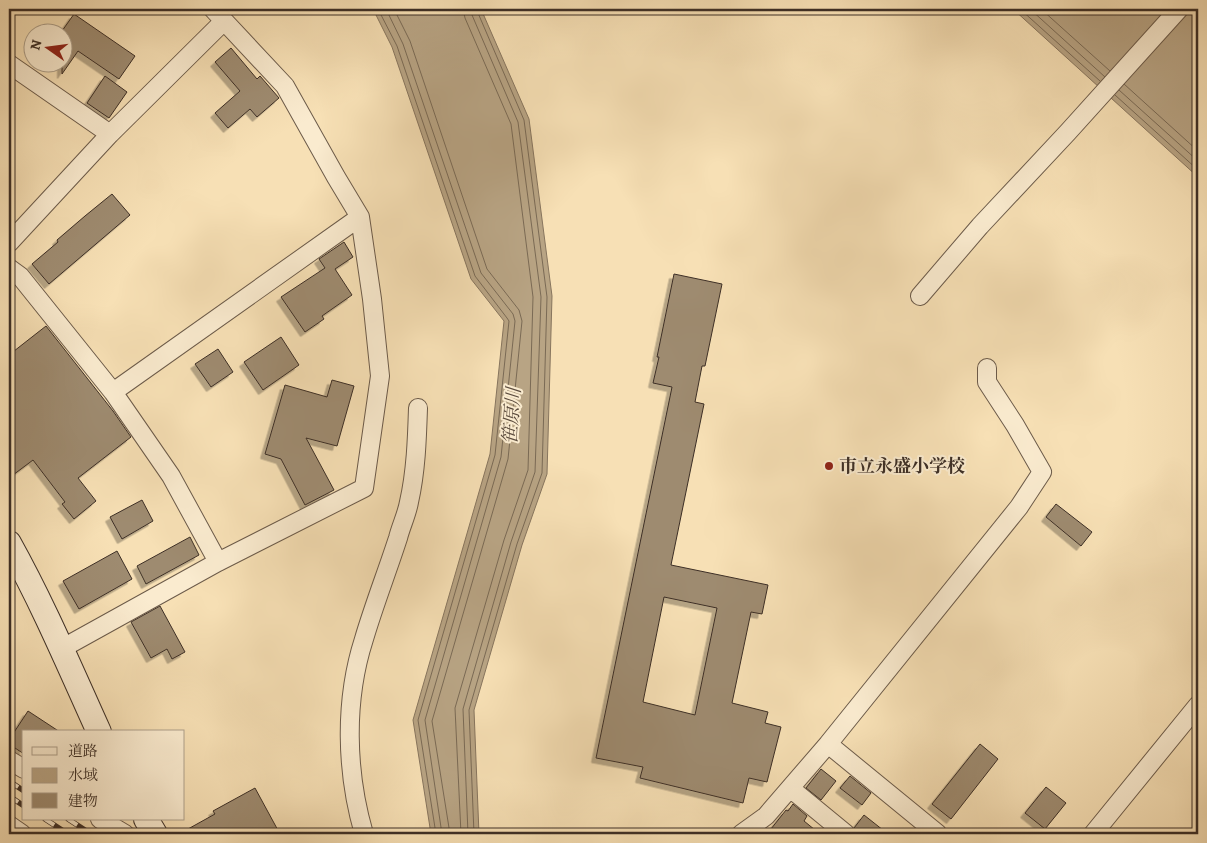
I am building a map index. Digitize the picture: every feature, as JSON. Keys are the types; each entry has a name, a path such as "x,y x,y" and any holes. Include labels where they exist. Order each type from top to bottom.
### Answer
{"street":[{"path":"920,296 980,226 1179,9"},
{"path":"9,243 219,15 285,86 360,217 372,299 380,376 364,488 218,562 61,649"},
{"path":"9,64 110,134"},
{"path":"113,392 360,217"},
{"path":"9,268 20,276 113,392 170,476 218,562"},
{"path":"741,834 766,816 828,744 1020,507 1042,472 1016,425 987,382 987,368"},
{"path":"364,834 355,800 352,776 350,748 351,708 363,641 409,502 417,452 418,408"},
{"path":"9,543 98,730"},
{"path":"1093,834 1198,706"},
{"path":"828,744 938,834"},
{"path":"9,760 22,768"},
{"path":"790,788 846,834"},
{"path":"102,820 124,834"},
{"path":"147,820 155,834"},
{"path":"9,825 22,834"}],"water":[{"name":"笹原川","path":"373,9 481,9 529,119 552,296 547,474 522,545 474,710 479,834 431,834 413,720 490,454 504,321 471,279 392,47"},
{"path":"1013,9 1198,9 1198,177"}],"building":[{"path":"74,14 135,56 119,79 78,51 72,60 72,22 68,22"},
{"path":"231,48 257,79 260,76 279,98 257,117 250,109 228,128 215,113 240,91 215,62"},
{"path":"105,76 127,92 109,118 87,103"},
{"path":"112,194 130,215 49,284 32,264 58,242 57,240"},
{"path":"344,242 353,257 335,269 352,295 322,316 324,319 305,332 281,297 325,268 319,259"},
{"path":"674,274 722,284 705,366 702,366 695,402 704,404 671,565 768,585 762,614 751,612 732,703 768,712 765,723 781,727 767,782 749,778 743,803 640,778 643,767 596,758 672,387 653,383 659,357 657,357","holes":["664,597 717,608 695,715 643,702"]},
{"path":"46,326 113,411 131,437 78,478 96,501 74,519 62,504 65,502 33,460 9,478 9,355"},
{"path":"281,337 299,365 263,390 244,362"},
{"path":"218,349 233,372 211,387 195,364"},
{"path":"332,380 354,386 337,446 306,438 334,490 305,505 281,459 265,454 285,385 327,397"},
{"path":"142,500 153,521 122,539 110,517"},
{"path":"1056,504 1092,532 1081,546 1046,517"},
{"path":"190,537 199,555 146,584 137,566"},
{"path":"117,551 132,579 79,609 63,581"},
{"path":"160,606 185,652 172,659 167,649 151,658 131,622"},
{"path":"28,711 57,730 22,730 22,753 9,744 9,740"},
{"path":"980,744 998,759 951,819 932,804"},
{"path":"821,769 836,781 821,800 806,788"},
{"path":"850,776 871,793 862,805 840,788"},
{"path":"1046,787 1066,803 1045,829 1025,813"},
{"path":"255,788 280,834 179,834 215,814 213,811"},
{"path":"793,804 807,816 804,821 820,834 767,834"},
{"path":"864,815 888,834 856,834 854,828"}],"railway":[{"path":"9,781 22,790"},
{"path":"9,796 22,805"},
{"path":"47,820 68,834"},
{"path":"70,820 91,834"}],"place":[{"name":"市立永盛小学校","path":"829,466"}]}
